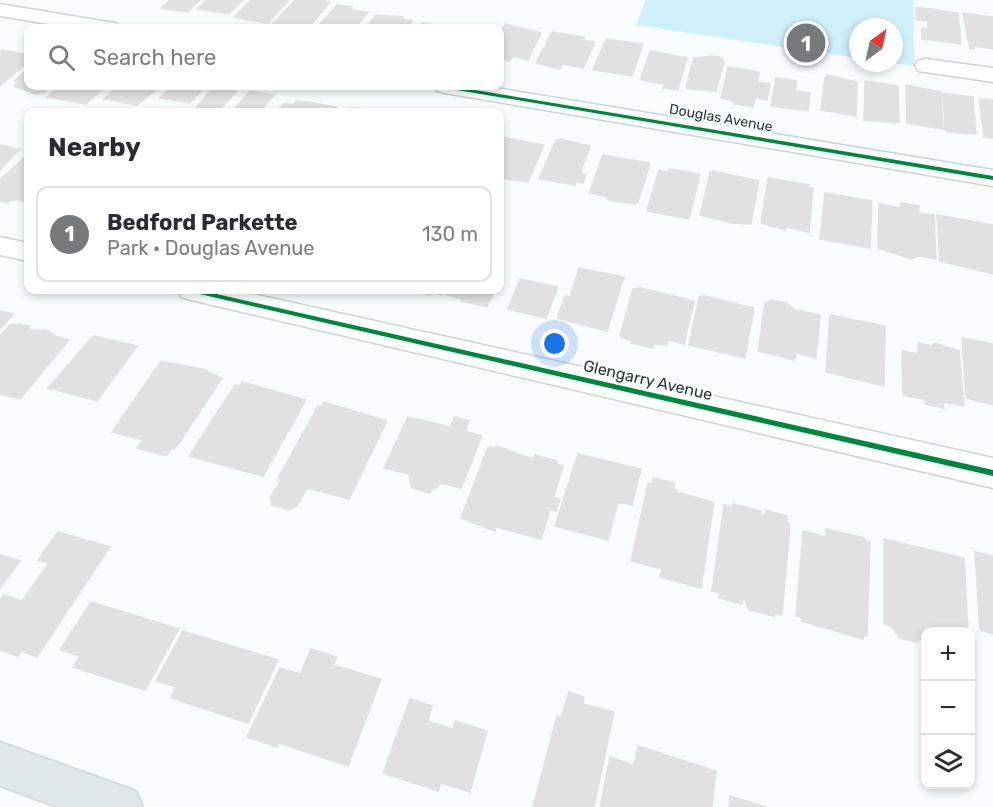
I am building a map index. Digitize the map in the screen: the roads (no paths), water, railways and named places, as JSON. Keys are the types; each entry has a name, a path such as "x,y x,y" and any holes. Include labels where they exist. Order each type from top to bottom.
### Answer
{"main road":[{"path":"0,764 120,807"}],"street":[{"path":"0,10 84,24"},
{"path":"926,66 993,75"},
{"name":"Douglas Avenue","path":"470,90 993,178"},
{"path":"0,246 24,251"},
{"name":"Glengarry Avenue","path":"209,294 993,472"}],"place":[{"name":"Bedford Parkette","path":"806,43"}]}
